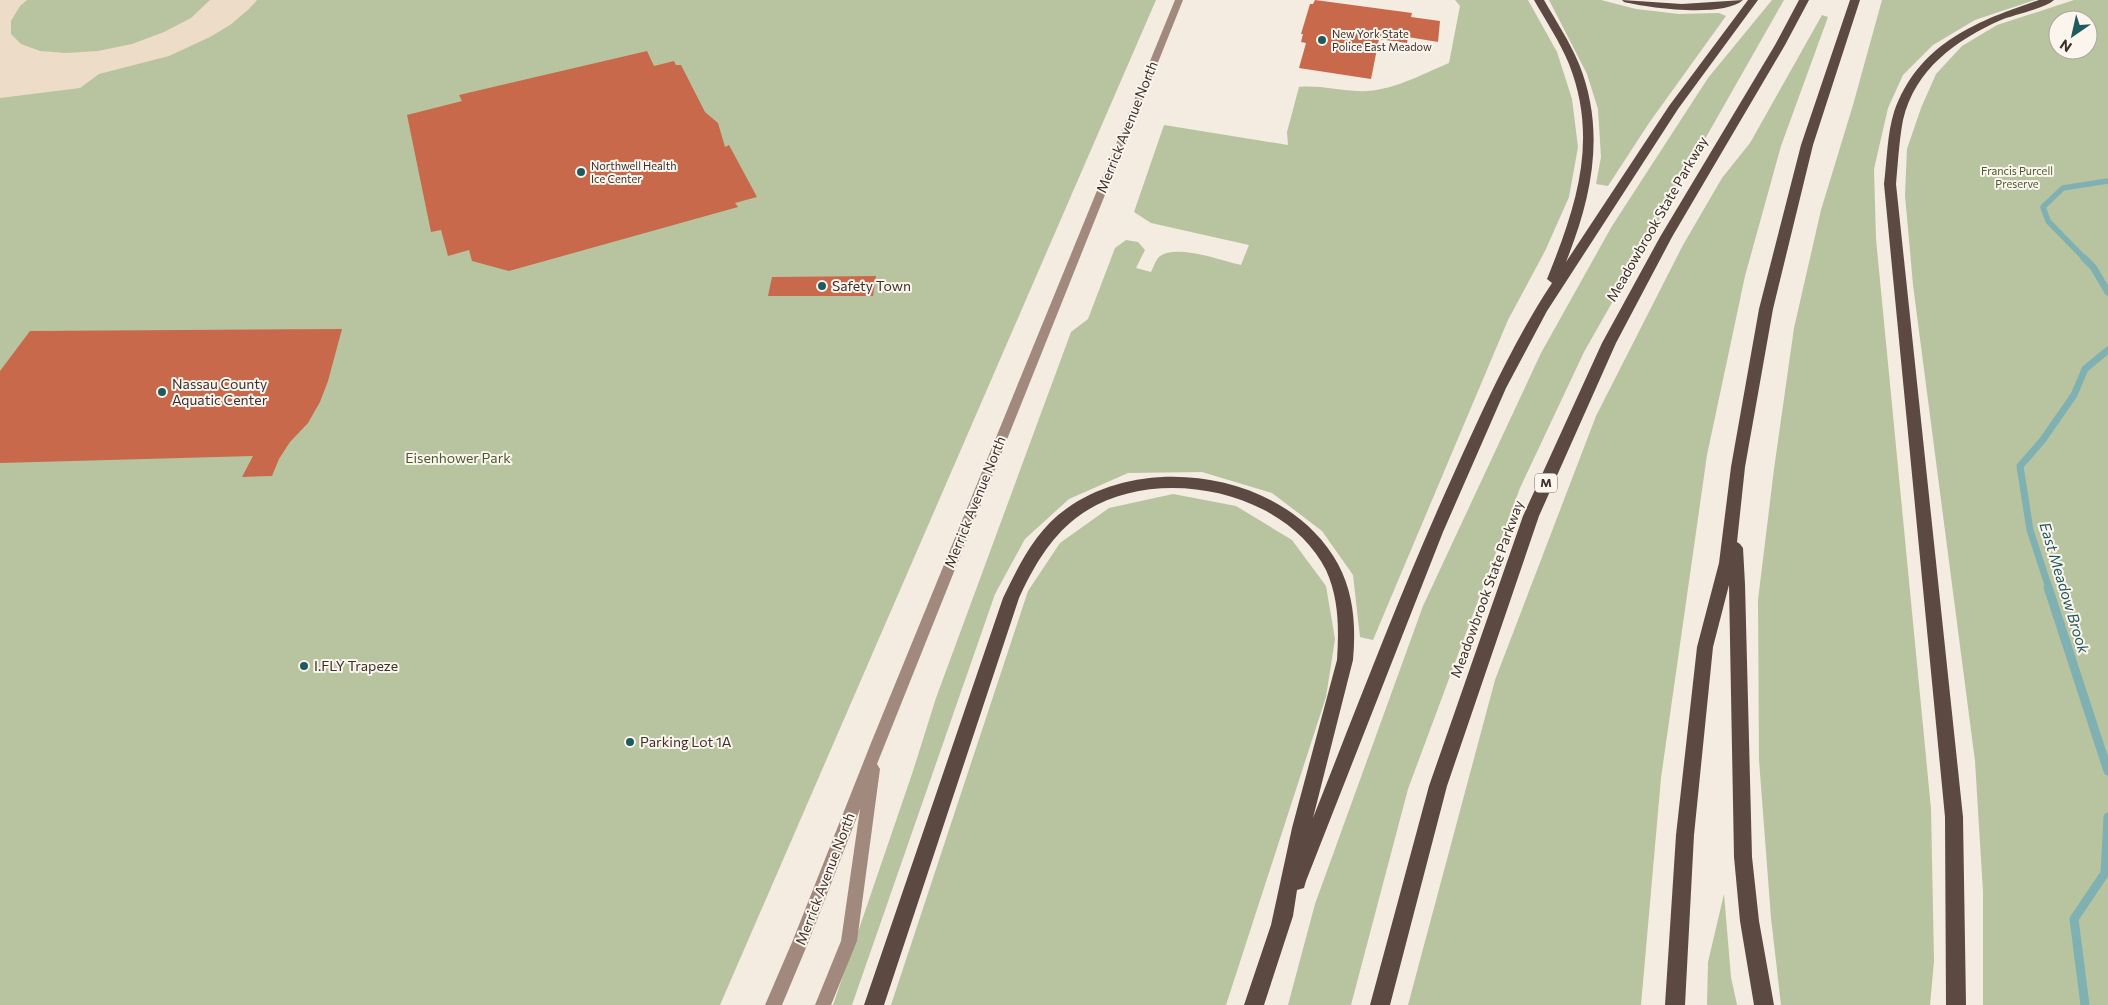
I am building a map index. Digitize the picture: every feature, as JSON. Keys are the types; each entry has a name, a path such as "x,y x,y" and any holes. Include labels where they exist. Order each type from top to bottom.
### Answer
{"highway":[{"path":"1539,0 1574,66 1588,116 1590,150 1588,175 1564,253 1541,310"},
{"path":"1627,0 1664,6 1698,8 1722,5 1738,0"},
{"path":"1254,1005 1280,924 1435,532 1499,388 1541,310 1673,108 1753,0"},
{"name":"Meadowbrook State Parkway","path":"1380,1005 1438,786 1531,516 1618,325 1666,237 1780,45 1804,0"},
{"path":"1675,1005 1685,834 1705,647 1727,563 1738,467 1766,309 1807,145 1855,0"},
{"path":"1956,1005 1954,817 1890,184 1896,129 1900,112 1915,80 1931,59 1949,42 1976,27 2049,0"},
{"path":"874,1005 1011,598 1034,554 1070,514 1105,494 1149,483 1189,482 1246,494 1271,507 1300,527 1327,558 1344,598 1348,637 1345,660 1301,828 1280,924"},
{"path":"1732,516 1739,603 1742,838 1752,945 1764,1005"}],"main road":[{"name":"Merrick Avenue North","path":"773,1005 800,943 876,748 1179,0"},
{"path":"823,1005 849,941 876,748"}],"green space":[{"name":"Eisenhower Park","path":"0,0 1156,0 720,1005 0,1005"},
{"path":"1455,0 1528,0 1557,52 1572,99 1578,147 1569,197 1545,251 1508,320 1373,640 1360,637 1353,575 1322,531 1272,493 1202,472 1128,473 1069,499 1025,539 995,594 852,1005 833,1005 936,698 1071,332 1088,319 1115,248 1126,240 1138,242 1145,250 1136,268 1151,272 1158,258 1175,252 1198,254 1241,265 1249,245 1151,223 1134,212 1164,125 1288,145 1287,132 1299,87 1369,91 1393,86 1449,63 1460,6"},
{"path":"1549,0 1601,0 1636,9 1679,14 1719,13 1726,16 1649,123 1608,186 1596,184 1601,157 1598,109 1587,74"},
{"path":"1772,0 1784,0 1584,352 1520,488 1408,789 1351,1005 1288,1005 1315,904 1423,606 1541,353 1612,226 1708,78"},
{"path":"1882,0 2035,0 1975,20 1933,45 1903,75 1888,108 1874,169 1876,239 1931,809 1934,961 1930,1005 1781,1005 1771,918 1759,760 1758,600 1794,328 1821,210"},
{"name":"Francis Purcell Preserve","path":"2074,0 2108,0 2108,1005 1983,1005 1983,892 1975,761 1913,285 1905,195 1907,149 1921,108 1936,74 1962,46 1997,25"},
{"path":"1822,15 1828,17 1781,146 1745,276 1707,455 1661,778 1641,1005 1408,1005 1495,680 1596,416 1683,245 1722,178 1750,143"},
{"path":"1173,494 1236,506 1292,540 1326,586 1335,639 1326,697 1226,1005 891,1005 1028,591 1060,543 1109,508"},
{"path":"1724,894 1731,977 1737,1005 1707,1005 1708,962"}],"shaded area":[{"path":"0,0 27,0 20,6 11,21 11,34 21,44 40,51 66,53 98,51 132,44 164,32 191,18 210,0 257,0 230,25 210,37 169,56 99,74 80,88 0,98"}],"building":[{"name":"New York State Police East Meadow","path":"1315,0 1412,13 1411,17 1440,21 1438,42 1408,37 1407,43 1379,39 1371,79 1299,68 1306,43 1301,42 1303,34 1301,34 1310,4 1313,4"},
{"name":"Northwell Health Ice Center","path":"647,51 654,66 674,61 676,65 681,65 705,112 718,123 725,147 729,145 757,197 735,203 738,207 509,271 472,261 469,250 448,256 441,230 431,232 407,115 462,101 459,95"},
{"name":"Safety Town","path":"876,276 873,296 768,296 772,277"},
{"name":"Nassau County Aquatic Center","path":"342,329 328,381 320,402 308,423 290,442 279,459 272,476 242,477 253,456 0,463 0,371 30,331"}],"waterway":[{"name":"East Meadow Brook","path":"2085,259 2048,221 2043,207 2063,188 2108,181"},
{"name":"East Meadow Brook","path":"2085,259 2093,267 2108,292"},
{"name":"East Meadow Brook","path":"2049,588 2030,530 2020,466 2042,441 2074,395 2085,369 2108,350"},
{"name":"East Meadow Brook","path":"2048,587 2108,771"},
{"name":"East Meadow Brook","path":"2085,1005 2074,919 2105,873 2108,817"}],"place":[{"name":"New York State Police East Meadow","path":"1322,40"},
{"name":"Northwell Health Ice Center","path":"581,172"},
{"name":"Safety Town","path":"822,286"},
{"name":"Nassau County Aquatic Center","path":"162,392"},
{"name":"I.FLY Trapeze","path":"304,666"},
{"name":"Parking Lot 1A","path":"630,742"}]}
